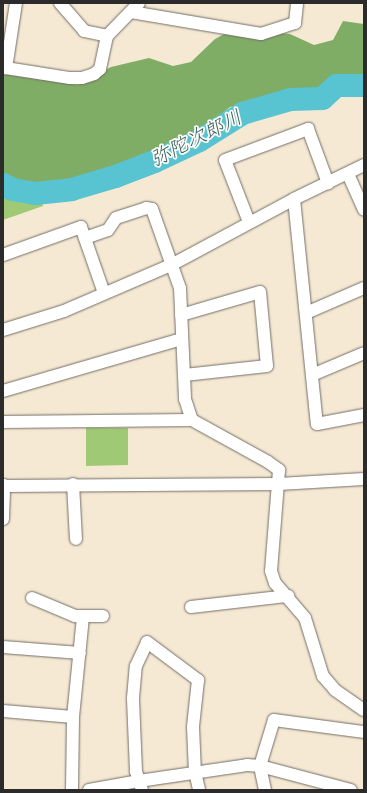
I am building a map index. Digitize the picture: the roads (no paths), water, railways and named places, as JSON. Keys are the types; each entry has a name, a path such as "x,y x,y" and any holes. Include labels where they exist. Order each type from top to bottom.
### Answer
{"street":[{"path":"16,3 6,68 70,78 88,76 100,69 107,36 135,7 261,34 295,23 297,3"},
{"path":"60,3 84,31 107,36"},
{"path":"249,222 225,160 308,129 328,183"},
{"path":"3,330 64,311 173,264 249,222 364,165"},
{"path":"348,174 364,210"},
{"path":"294,199 317,424 364,415"},
{"path":"85,238 108,230 116,218 146,208 152,209 173,264 180,288 185,400 192,420"},
{"path":"3,255 81,226 104,293"},
{"path":"306,313 364,288"},
{"path":"181,315 260,292 267,366 184,375"},
{"path":"3,391 182,339"},
{"path":"312,375 364,353"},
{"path":"3,422 192,420 268,462 279,470 271,571 275,583 288,596 305,618 323,676 335,690 364,710"},
{"path":"3,519 4,486 73,484 279,484 364,479"},
{"path":"73,484 76,540"},
{"path":"191,607 288,596"},
{"path":"32,598 75,616 102,616"},
{"path":"72,790 73,717 83,616"},
{"path":"141,785 136,771 133,698 136,666 147,642 198,680 193,727 195,772 199,790"},
{"path":"3,647 80,653"},
{"path":"3,711 73,717"},
{"path":"266,790 260,766 274,720 364,732"},
{"path":"89,790 141,785 195,772 247,765 260,766 351,790"}],"waterway":[{"name":"弥陀次郎川","path":"3,184 12,189 35,193 71,189 115,176 154,161 199,140 242,113 290,99 322,98 336,85 364,85"}]}
